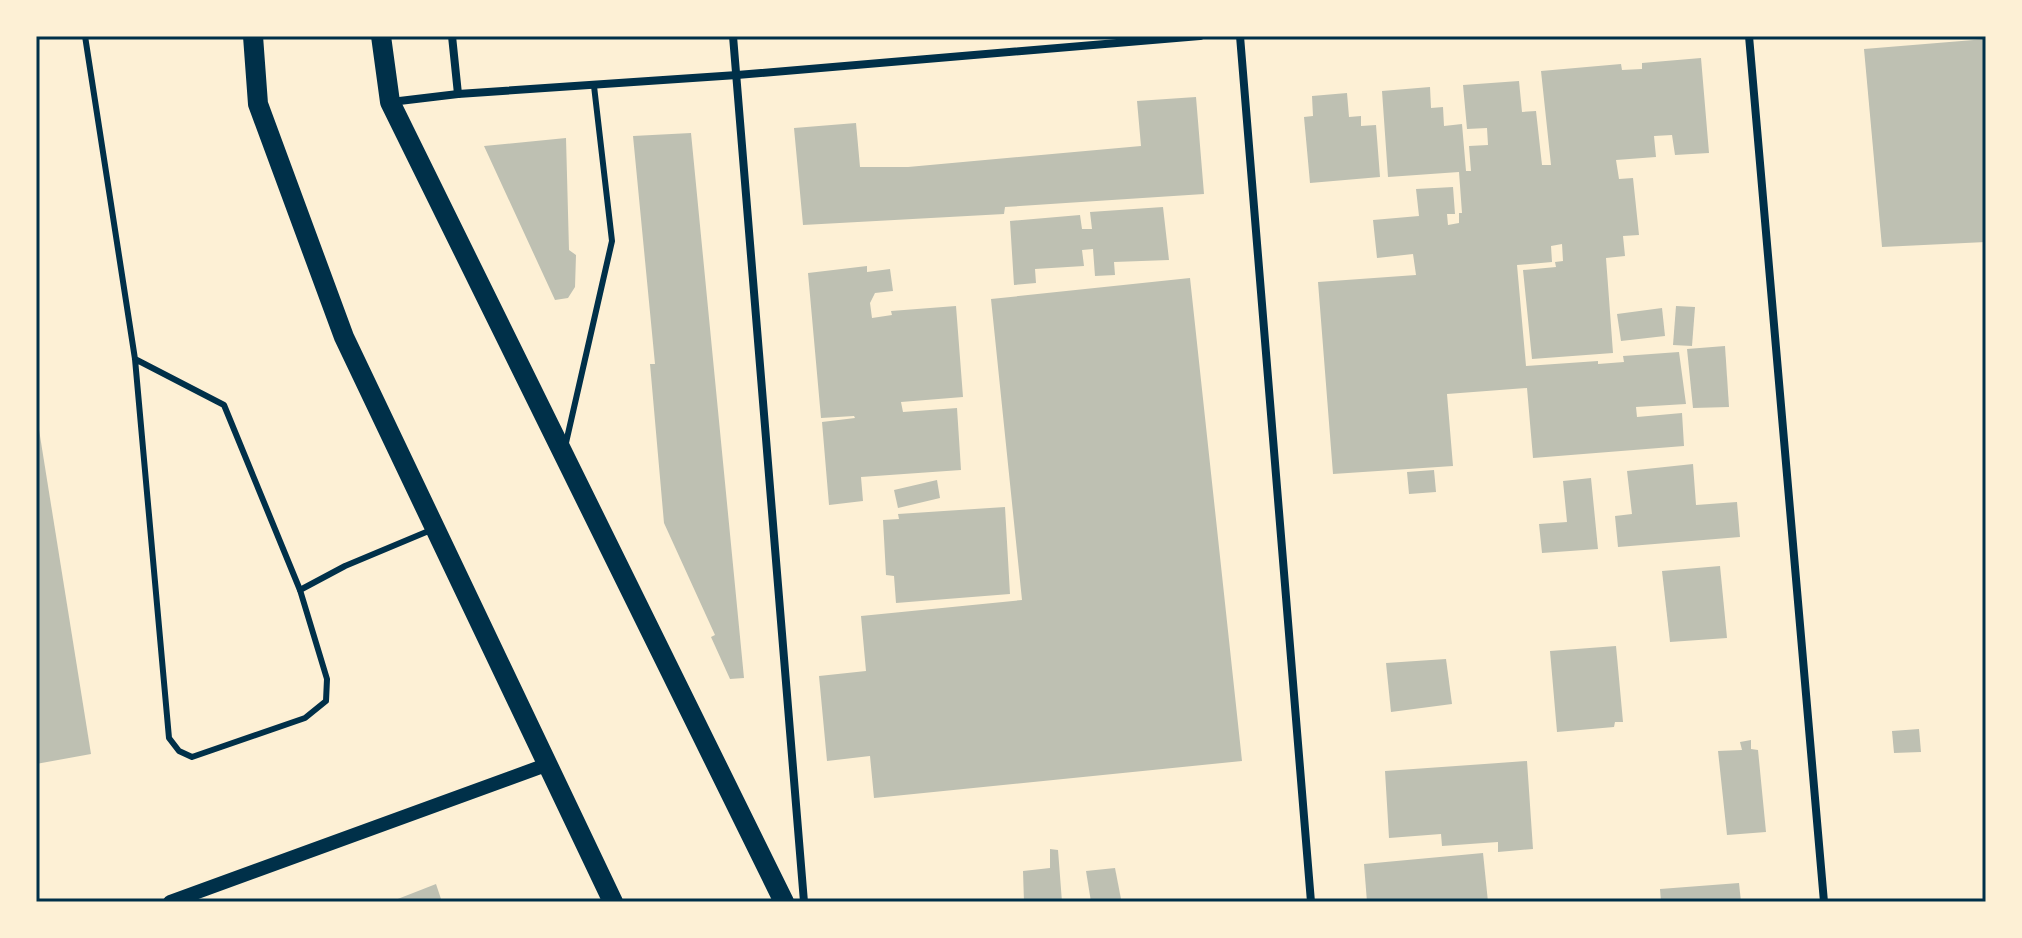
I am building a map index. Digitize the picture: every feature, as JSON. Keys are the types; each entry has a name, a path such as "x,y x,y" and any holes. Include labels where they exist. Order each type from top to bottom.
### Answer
{"main road":[{"path":"253,36 258,104 344,337 613,902"},
{"path":"381,36 390,102 784,902"}],"street":[{"path":"452,36 458,94"},
{"path":"733,36 804,902"},
{"path":"390,102 458,94 737,75 1200,36"},
{"path":"1240,36 1311,902"},
{"path":"1749,36 1824,902"},
{"path":"170,902 546,765"}],"lane":[{"path":"85,36 135,359 169,738 179,751 192,757 305,718 326,701 327,679 300,590 224,405 135,359"},
{"path":"564,454 612,241 594,86"},
{"path":"300,590 345,566 434,529"}],"building":[{"path":"1986,39 1986,242 1882,247 1864,49"},
{"path":"1701,58 1709,153 1675,155 1672,135 1654,136 1656,157 1616,160 1619,179 1633,178 1639,235 1623,236 1625,256 1606,258 1613,353 1532,359 1523,270 1556,267 1555,262 1563,261 1562,244 1551,246 1552,262 1517,265 1526,366 1624,362 1623,356 1679,352 1686,404 1636,407 1637,417 1682,413 1684,446 1533,458 1527,388 1447,394 1453,466 1333,474 1318,282 1416,275 1413,254 1377,258 1373,220 1419,216 1416,189 1453,187 1455,214 1447,214 1448,225 1459,223 1459,213 1462,213 1459,172 1388,177 1382,91 1430,87 1431,108 1443,107 1444,126 1462,124 1466,171 1471,171 1469,146 1488,145 1487,128 1467,129 1463,85 1519,81 1522,112 1536,111 1542,165 1551,165 1541,71 1621,64 1622,70 1642,69 1642,63"},
{"path":"1347,93 1349,117 1361,116 1361,126 1376,125 1380,177 1310,183 1304,117 1313,116 1312,96"},
{"path":"1196,97 1204,194 1005,207 1004,214 803,225 794,128 856,123 860,167 908,167 1141,146 1137,101"},
{"path":"691,133 744,678 730,679 711,637 715,635 664,523 650,364 655,364 633,136"},
{"path":"566,138 569,250 576,255 575,287 568,298 555,300 484,146"},
{"path":"1163,207 1169,260 1114,262 1115,275 1095,276 1093,249 1082,250 1084,266 1035,269 1036,283 1014,285 1010,221 1080,215 1082,229 1092,229 1090,212"},
{"path":"867,266 867,272 890,269 893,291 875,293 870,303 872,318 892,315 891,311 956,306 963,397 901,402 903,412 957,408 961,470 861,477 863,501 829,505 822,422 855,418 821,418 808,273"},
{"path":"1190,278 1242,761 874,798 870,756 827,761 819,676 866,671 861,616 1022,600 991,299"},
{"path":"1676,306 1695,307 1692,346 1673,345"},
{"path":"1662,308 1665,336 1621,341 1617,314"},
{"path":"1725,346 1729,407 1693,408 1687,349"},
{"path":"36,411 91,754 36,764"},
{"path":"1693,464 1696,505 1737,502 1740,537 1618,547 1615,516 1632,514 1627,471"},
{"path":"1434,470 1436,492 1409,494 1407,472"},
{"path":"1591,478 1598,549 1542,553 1539,524 1567,522 1563,481"},
{"path":"937,480 940,498 898,508 894,490"},
{"path":"1005,507 1010,594 896,603 894,576 886,575 883,520 899,519 898,514"},
{"path":"1720,566 1727,638 1670,642 1662,571"},
{"path":"1616,646 1623,722 1615,722 1614,727 1557,732 1550,651"},
{"path":"1446,659 1452,704 1391,712 1386,663"},
{"path":"1919,729 1921,752 1894,753 1892,731"},
{"path":"1751,740 1751,749 1758,750 1766,832 1727,835 1718,751 1742,750 1740,742"},
{"path":"1527,761 1533,849 1498,852 1498,842 1442,846 1441,834 1389,838 1385,771"},
{"path":"1050,849 1058,850 1062,902 1024,902 1023,871 1050,868"},
{"path":"1483,853 1488,902 1367,902 1364,864"},
{"path":"1115,868 1121,899 1091,902 1086,871"},
{"path":"1739,883 1741,902 1661,902 1660,889"},
{"path":"436,884 442,902 390,902"}]}
